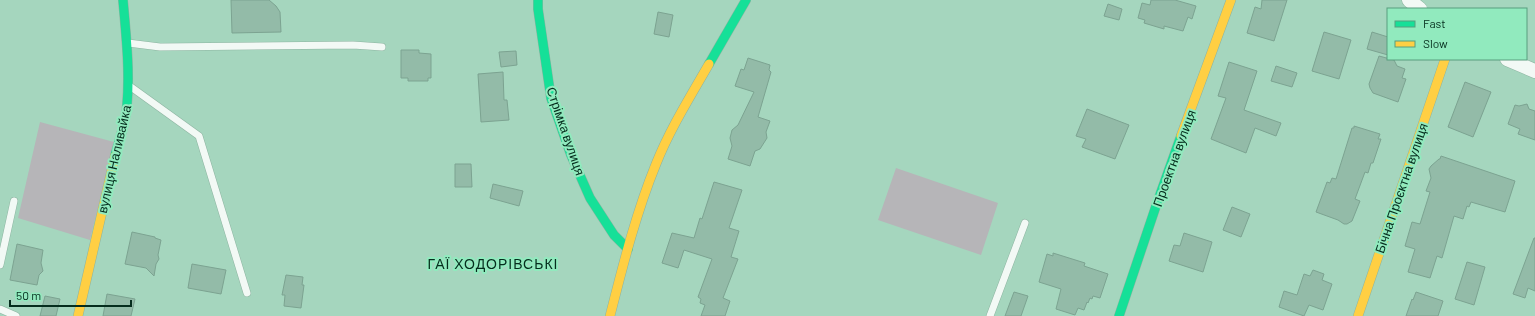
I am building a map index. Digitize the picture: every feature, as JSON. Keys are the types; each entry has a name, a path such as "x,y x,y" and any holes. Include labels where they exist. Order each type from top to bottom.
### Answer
{"street":[{"name":"вулиця Наливайка","path":"78,316 127,107 129,86 128,43 123,0"},
{"name":"Стрімка вулиця","path":"538,0 551,98 571,155 590,198 614,235 628,249"},
{"path":"610,316 628,249 656,164 686,103 746,0"},
{"name":"Проектна вулиця","path":"1119,316 1157,203 1231,0"},
{"path":"1409,0 1419,8"},
{"name":"Бічна Проєктна вулиця","path":"1358,316 1445,60"},
{"path":"1509,60 1535,71"}],"lane":[{"path":"128,43 160,47 353,45 382,47"},
{"path":"129,86 199,136 247,293"},
{"path":"0,265 14,201"},
{"path":"990,316 1025,223"},
{"path":"0,308 16,316"}],"shaded area":[{"path":"40,122 114,142 90,240 18,218"},
{"path":"896,168 998,203 981,255 878,220"}],"building":[{"path":"231,0 269,0 280,12 281,32 232,33"},
{"path":"1151,0 1175,0 1196,6 1192,19 1188,17 1183,31 1164,26 1164,29 1144,23 1145,20 1138,18 1142,3 1150,5"},
{"path":"1262,0 1287,0 1274,41 1247,33 1255,7 1261,9"},
{"path":"1108,4 1122,9 1119,20 1104,16"},
{"path":"658,12 673,15 669,37 654,34"},
{"path":"1324,32 1351,40 1339,79 1312,71"},
{"path":"1372,32 1387,37 1387,55 1367,49"},
{"path":"401,50 419,50 419,53 431,54 431,78 428,78 428,81 408,81 408,78 401,78"},
{"path":"516,51 517,65 501,67 499,52"},
{"path":"1379,56 1387,58 1387,60 1394,60 1397,66 1405,69 1402,78 1406,79 1398,102 1373,93 1369,84"},
{"path":"748,58 770,65 769,70 771,72 758,117 770,121 766,132 767,138 760,149 755,151 750,166 728,159 732,146 730,138 732,130 738,125 754,92 735,86 741,69 744,70"},
{"path":"1229,62 1257,71 1244,110 1281,123 1276,136 1255,128 1246,153 1211,139 1226,98 1218,96"},
{"path":"1276,66 1297,73 1292,87 1271,81"},
{"path":"503,72 504,100 507,100 509,120 481,122 478,74"},
{"path":"1465,82 1491,92 1473,137 1448,127"},
{"path":"1527,104 1529,109 1535,111 1535,140 1518,134 1520,129 1508,124 1515,105 1519,106"},
{"path":"1087,109 1129,125 1115,159 1082,147 1086,139 1076,136"},
{"path":"1354,126 1380,134 1378,139 1381,139 1373,163 1371,163 1368,173 1365,172 1355,199 1360,201 1352,221 1344,224 1338,220 1316,212 1327,182 1330,183 1332,178 1336,179 1352,128 1354,128"},
{"path":"1441,156 1515,181 1505,212 1471,202 1469,207 1467,206 1463,219 1454,216 1442,258 1437,256 1430,278 1408,272 1415,249 1405,246 1412,222 1420,224 1430,192 1426,191 1431,178 1429,169 1440,159"},
{"path":"455,164 471,164 472,187 455,187"},
{"path":"714,182 742,190 729,228 739,231 731,257 738,259 723,298 730,301 725,316 701,316 705,305 700,303 701,299 698,297 712,259 684,250 678,268 662,263 672,233 694,238"},
{"path":"493,184 523,191 519,206 490,198"},
{"path":"1232,207 1250,214 1241,237 1223,230"},
{"path":"132,232 155,237 161,240 158,255 159,259 156,264 154,276 146,268 125,264"},
{"path":"1184,233 1212,242 1203,272 1169,261 1174,245 1180,246"},
{"path":"1534,238 1535,291 1528,288 1525,298 1513,294"},
{"path":"17,244 43,250 41,263 43,271 39,275 37,285 10,280"},
{"path":"1053,253 1085,263 1084,266 1108,274 1100,298 1093,296 1092,299 1090,298 1084,310 1078,308 1075,315 1056,309 1061,289 1039,282 1047,254 1053,256"},
{"path":"1467,262 1485,267 1474,305 1455,299"},
{"path":"192,264 226,270 221,294 188,288"},
{"path":"1313,270 1324,274 1322,280 1332,284 1323,310 1309,305 1304,316 1279,307 1284,291 1297,295 1304,274 1310,276"},
{"path":"286,275 303,277 302,285 304,285 301,308 284,306 285,295 282,295"},
{"path":"1014,292 1028,296 1021,316 1005,316"},
{"path":"1416,292 1443,301 1438,316 1406,316"},
{"path":"107,294 135,299 131,316 103,316"},
{"path":"45,296 60,299 56,316 40,316"}],"traffic: fast":[{"path":"115,156 125,118 128,92 123,0"},
{"path":"538,0 551,98 571,155 590,198 614,235 628,249"},
{"path":"709,64 746,0"},
{"path":"1119,316 1181,136"}],"traffic: slow":[{"path":"1181,136 1231,0"},
{"path":"1358,316 1445,60"},
{"path":"610,316 636,220 656,164 674,126 709,64"},
{"path":"78,316 115,156"}],"district":[{"name":"ГАЇ ХОДОРІВСЬКІ","path":"493,263"}]}
